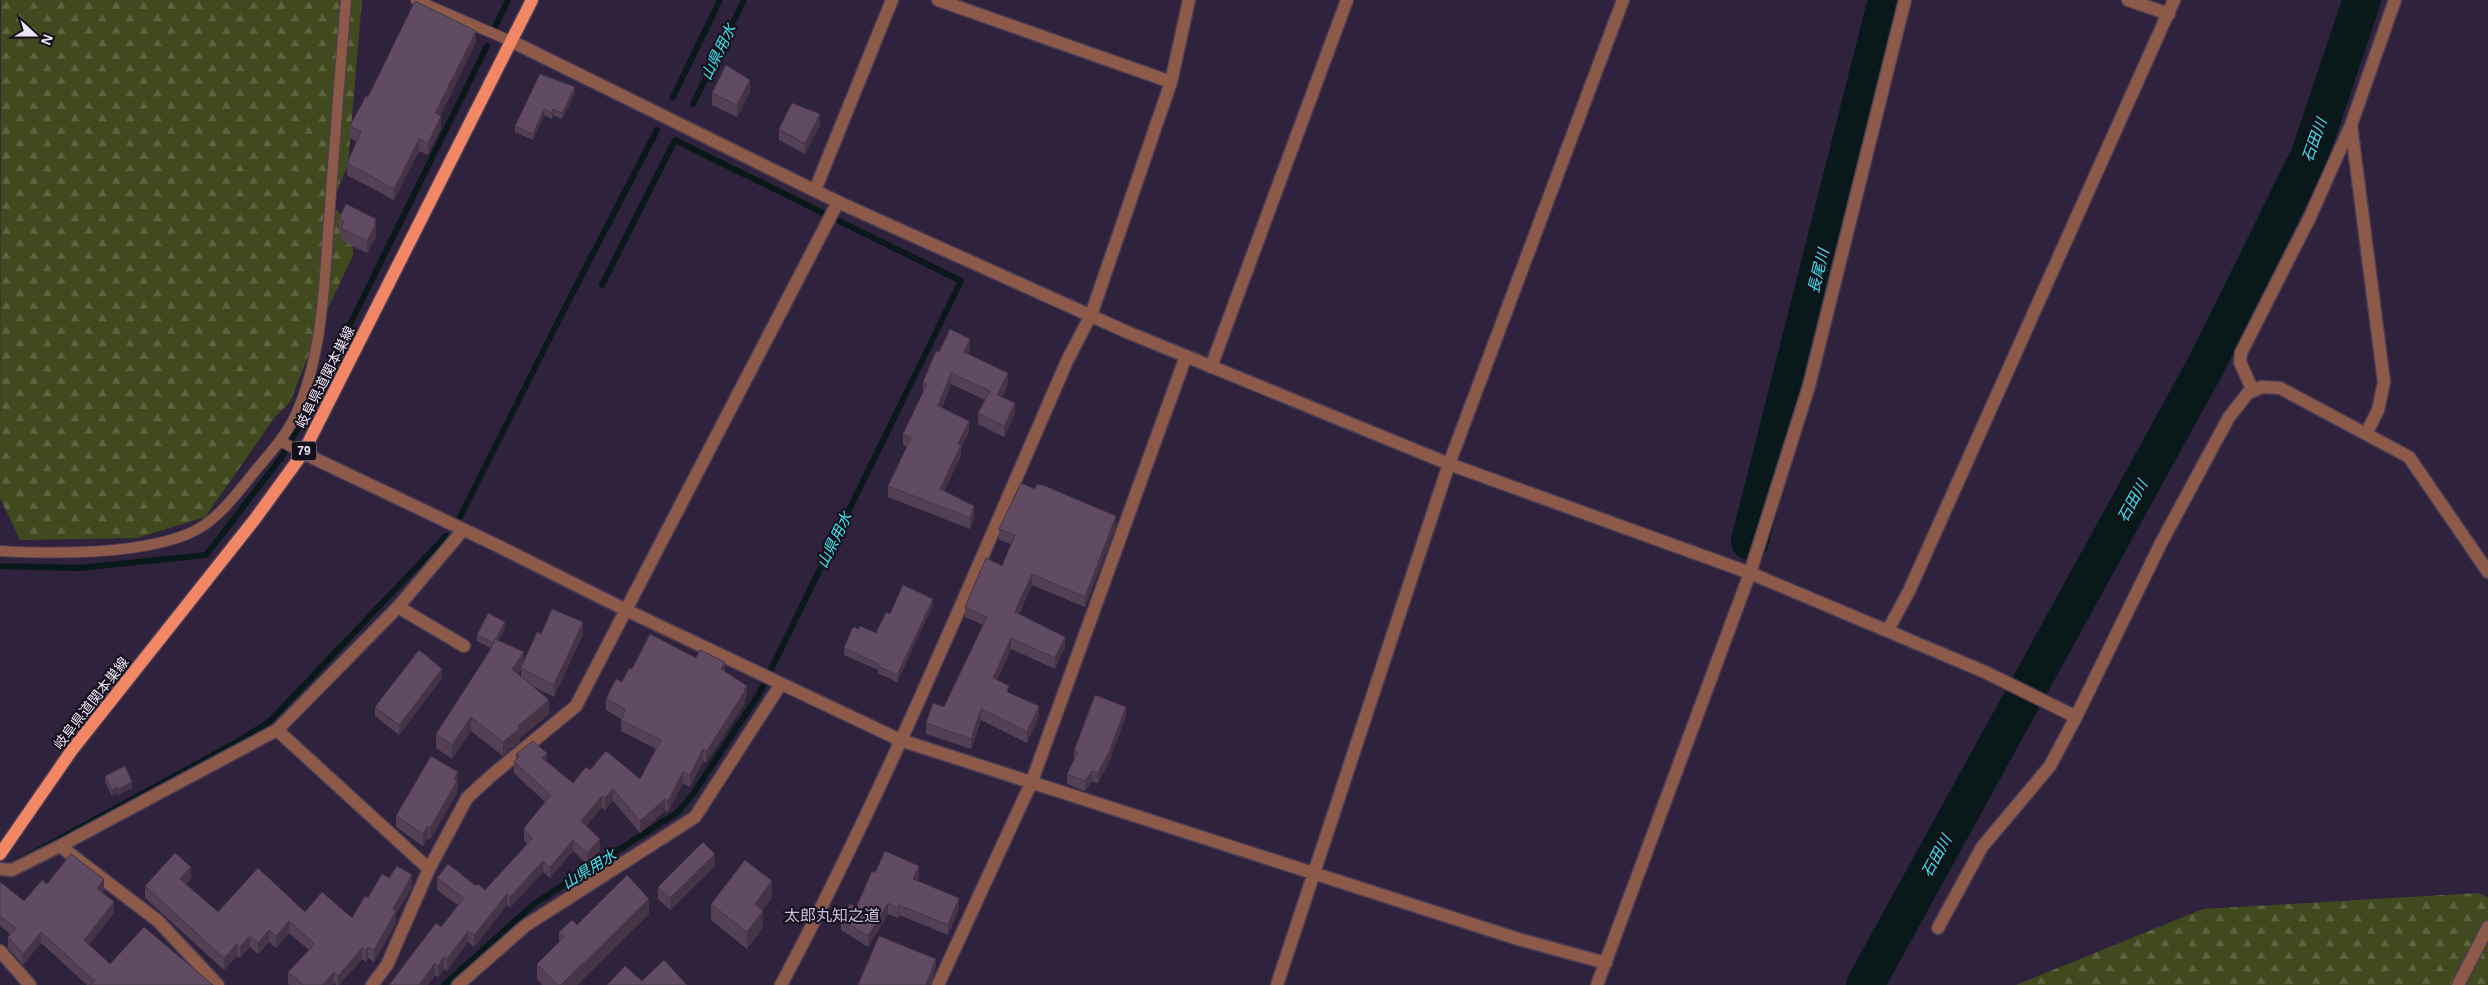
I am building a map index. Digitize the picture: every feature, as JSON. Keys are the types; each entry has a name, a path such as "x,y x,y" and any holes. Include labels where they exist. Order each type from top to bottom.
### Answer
{"main road":[{"name":"岐阜県道関本巣線","path":"0,854 72,750 255,518 303,453 513,42 532,0"}],"street":[{"path":"815,190 892,0"},
{"path":"938,0 1171,82"},
{"path":"781,985 830,893 900,740 1068,359 1092,315 1171,82 1189,0"},
{"path":"1211,367 1347,0"},
{"path":"1277,985 1449,464 1623,0"},
{"path":"1597,985 1750,573 1809,386 1904,0"},
{"path":"2128,0 2168,14"},
{"path":"1888,630 1913,582 2174,0"},
{"path":"2253,391 2240,362 2241,353 2310,217 2351,125 2395,0"},
{"path":"513,42 838,202 1211,367 1449,464 1750,573 1985,672 2076,717"},
{"path":"2351,125 2384,382 2378,410 2366,434"},
{"path":"372,985 386,965 429,869 467,798 576,706 838,202"},
{"path":"938,985 1032,781 1186,356"},
{"path":"1938,928 1982,847 2050,766 2161,543 2228,416 2248,393 2262,387 2280,388 2408,457 2488,572"},
{"path":"303,453 626,610 900,740 1518,939 1606,963"},
{"path":"0,869 12,870 60,846 277,730 398,607 463,530"},
{"path":"398,607 464,646"},
{"path":"458,985 525,926 695,817 771,679"},
{"path":"277,730 429,869"},
{"path":"60,846 158,921 218,985"},
{"path":"2458,985 2488,928"},
{"path":"0,951 30,985"}],"lane":[{"path":"0,551 58,552 117,549 165,541 188,534 209,522 228,504 280,441 296,415 312,369 322,308 346,0"},
{"path":"416,0 513,42"},
{"path":"280,441 303,453"}],"green space":[{"path":"1,0 362,0 348,164 332,205 352,226 353,255 323,319 290,402 275,417 205,517 137,538 20,540 0,498"},
{"path":"2478,893 2488,897 2488,985 2016,985 2203,909"}],"building":[{"path":"415,1 476,31 435,113 441,116 428,143 419,139 394,189 347,163 361,132 350,126 366,96 368,97"},
{"path":"726,65 750,80 737,105 712,93"},
{"path":"540,74 575,87 562,113 553,109 552,113 544,109 533,134 515,126"},
{"path":"792,103 820,114 805,144 779,129"},
{"path":"346,204 376,219 374,224 376,225 367,241 341,228 344,221 339,219"},
{"path":"950,329 970,339 964,352 1008,373 997,395 1015,403 1004,426 978,413 990,391 951,373 938,406 969,421 958,444 961,445 940,489 974,506 970,518 888,486 911,438 903,434 927,384 923,382 936,351 939,352"},
{"path":"1021,483 1035,489 1037,484 1045,486 1116,516 1085,597 1032,574 1015,612 1065,637 1055,658 1011,638 993,678 1009,686 1007,692 1039,706 1027,732 981,709 971,739 926,723 933,703 944,707 987,617 965,607 986,558 1002,566 1015,535 999,529"},
{"path":"903,585 933,599 897,675 878,666 879,664 844,648 853,627 859,629 860,626 876,633 886,612 890,614"},
{"path":"552,609 583,622 554,685 521,668 537,632 541,634"},
{"path":"488,613 505,622 494,643 477,635"},
{"path":"650,634 696,658 700,650 725,662 721,669 747,686 706,752 703,749 690,775 683,772 668,801 665,799 640,821 613,789 605,798 602,796 581,821 600,839 587,853 573,840 550,867 543,861 510,897 507,894 474,935 468,931 447,959 444,957 438,966 435,963 419,985 389,985 436,923 441,927 464,898 437,878 448,864 476,886 478,884 485,890 532,839 524,828 551,795 514,762 519,756 516,754 533,741 547,753 542,758 573,783 586,767 590,770 606,751 640,779 661,740 621,720 625,709 606,699 616,679 622,682 629,668 632,669"},
{"path":"495,639 524,652 512,669 549,700 518,726 520,728 503,742 471,717 452,745 436,734 489,652"},
{"path":"419,650 442,669 399,725 375,707"},
{"path":"1095,695 1126,707 1109,752 1098,773 1092,771 1085,781 1067,774 1078,752 1074,751"},
{"path":"431,756 458,772 454,779 457,781 430,828 428,826 423,834 396,816"},
{"path":"125,766 132,782 112,790 105,776"},
{"path":"703,842 715,854 670,898 658,887"},
{"path":"885,851 919,866 913,879 959,898 948,925 899,905 898,908 888,903 868,936 841,919 850,904 856,908 872,871 875,873"},
{"path":"175,853 191,867 180,879 218,912 258,868 305,912 322,892 352,918 365,896 368,898 382,874 389,878 397,866 412,875 393,909 396,911 374,950 368,947 366,950 362,948 338,976 334,972 322,985 304,985 288,972 315,944 289,921 276,936 269,930 258,943 250,936 240,947 237,944 224,958 145,886"},
{"path":"71,854 104,879 97,888 114,902 84,940 110,964 144,927 213,985 90,985 95,981 41,932 23,954 8,937 16,928 0,916 0,882 24,901 42,880 47,884"},
{"path":"745,860 772,881 755,904 763,911 747,932 711,904"},
{"path":"627,875 649,899 561,985 558,985 537,964 564,937 559,932 572,920 577,925"},
{"path":"879,936 936,959 926,985 858,985"},
{"path":"664,960 687,985 607,985 625,966 642,981"}],"waterway":[{"path":"494,29 508,0"},
{"path":"673,97 720,0"},
{"name":"山県用水","path":"693,104 744,0"},
{"name":"長尾川","path":"1750,541 1887,0"},
{"name":"石田川","path":"1865,985 2205,367 2309,157 2362,0"},
{"path":"0,566 79,568 206,555 281,458 305,416 487,46"},
{"path":"460,517 657,130"},
{"name":"山県用水","path":"444,985 534,904 678,812 693,794 759,694 961,281 675,140 602,285"},
{"path":"19,861 241,740 270,721 446,536"}],"district":[{"name":"太郎丸知之道","path":"832,915"}]}
